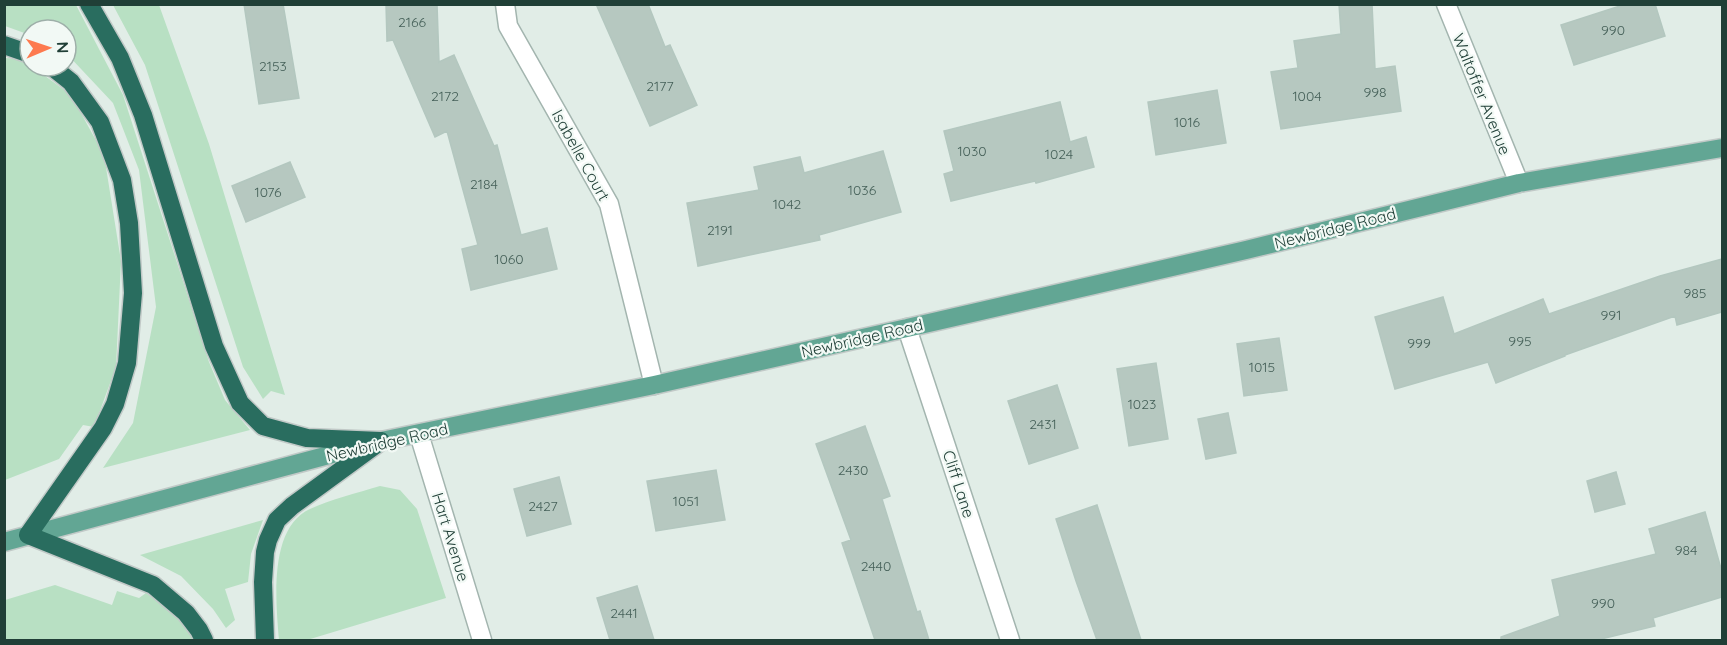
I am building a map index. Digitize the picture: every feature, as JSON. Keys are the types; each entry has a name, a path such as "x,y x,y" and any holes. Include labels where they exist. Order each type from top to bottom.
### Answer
{"highway":[{"path":"89,4 120,58 143,115 214,346 240,403 263,426 307,438 381,441"},
{"path":"66,78 100,122 122,180 129,223 133,293 127,363 115,404 99,434 28,535 153,585 186,613 204,640"},
{"path":"265,640 264,560 268,540 278,520 292,506 381,441"}],"main road":[{"name":"Newbridge Road","path":"4,542 381,441 654,385 907,328 1257,247 1519,183 1722,148"}],"street":[{"name":"Isabelle Court","path":"506,4 508,26 609,204 654,385"},
{"name":"Waltoffer Avenue","path":"1446,4 1519,183"},
{"name":"Cliff Lane","path":"907,328 1010,640"},
{"name":"Hart Avenue","path":"419,434 482,640"}],"green space":[{"path":"5,4 76,5 123,95 209,362 225,400 250,430 103,468 133,423 156,307 139,170 113,103 78,66 78,18 18,18 18,31 5,26"},
{"path":"113,5 159,5 209,144 285,395 271,391 263,399 243,367 145,65"},
{"path":"5,58 18,59 18,78 48,78 71,95 104,155 121,261 116,367 94,427 83,425 59,459 5,480"},
{"path":"380,486 400,490 417,509 446,598 307,640 279,640 276,587 281,549 287,532 296,519 310,509"},
{"path":"263,520 251,554 248,582 225,589 235,620 226,628 213,609 181,576 140,555"},
{"path":"55,585 112,605 117,591 139,598 146,593 188,625 195,640 5,640 5,600"}],"building":[{"path":"244,4 283,4 299,98 259,104"},
{"path":"386,4 437,4 439,62 454,55 494,146 497,145 521,235 547,228 557,269 471,290 462,249 478,245 447,131 435,137 393,40 387,41"},
{"path":"596,4 648,4 665,47 670,45 697,105 650,126"},
{"path":"1339,4 1372,4 1375,69 1395,66 1401,111 1281,129 1271,72 1298,68 1294,41 1341,34"},
{"path":"1626,4 1655,4 1665,36 1574,65 1561,25"},
{"path":"1217,90 1226,143 1156,155 1148,102"},
{"path":"1060,102 1070,142 1086,137 1094,167 1036,183 1035,181 951,201 944,174 954,171 944,131"},
{"path":"883,151 901,212 819,235 820,240 698,266 687,203 759,190 754,167 800,157 804,173"},
{"path":"290,162 305,197 246,222 232,186"},
{"path":"1722,259 1722,312 1677,325 1675,316 1565,355 1496,383 1488,362 1395,389 1375,317 1443,297 1454,334 1543,299 1549,314 1660,276"},
{"path":"1279,338 1287,390 1244,396 1237,344"},
{"path":"1156,363 1168,439 1129,446 1117,369"},
{"path":"1057,385 1078,448 1029,464 1008,401"},
{"path":"1228,413 1236,453 1206,459 1198,419"},
{"path":"865,426 890,496 882,499 917,612 920,611 929,640 875,640 842,543 851,540 816,444"},
{"path":"716,470 725,520 656,531 647,481"},
{"path":"1616,472 1625,504 1595,512 1587,481"},
{"path":"559,477 571,524 527,536 514,489"},
{"path":"1097,505 1141,640 1097,640 1076,581 1056,519"},
{"path":"1705,512 1722,572 1722,597 1653,618 1655,626 1597,640 1501,640 1501,637 1560,616 1552,580 1656,554 1649,529"},
{"path":"637,586 654,640 610,640 597,598"}]}
